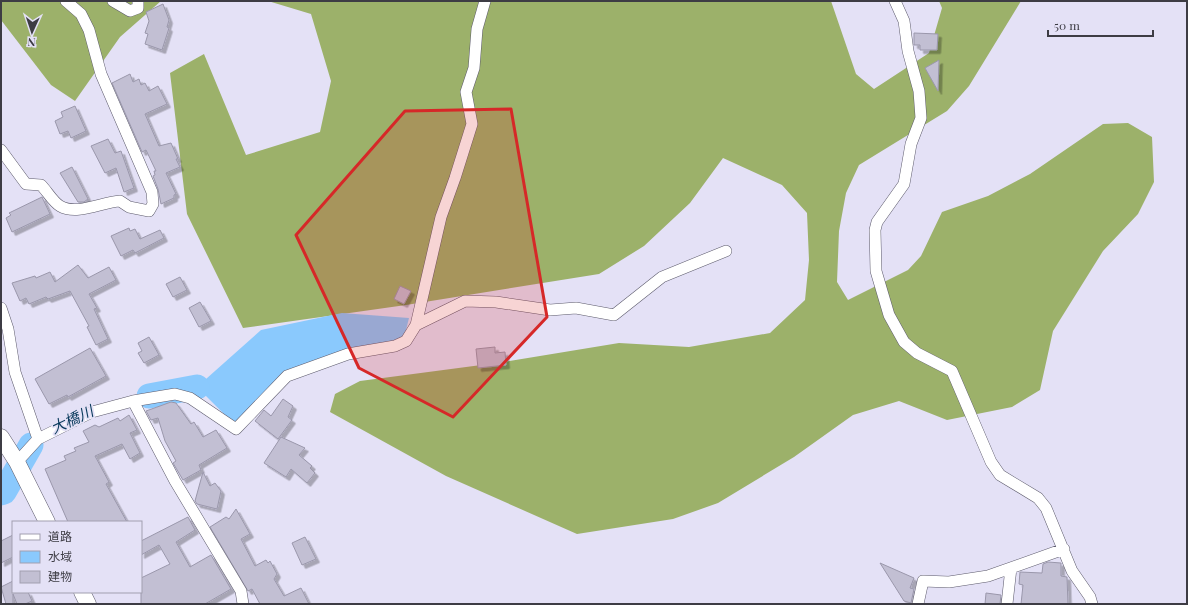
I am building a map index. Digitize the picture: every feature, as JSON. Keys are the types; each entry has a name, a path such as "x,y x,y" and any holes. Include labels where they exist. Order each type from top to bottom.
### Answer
{"main road":[{"path":"1,437 17,462 46,521"},
{"path":"82,593 88,604"}],"street":[{"path":"1,150 26,184 41,185 59,205 68,209 89,208 120,201 129,207 149,211 154,204 152,192 101,74 89,30 81,14 66,1"},
{"path":"113,1 130,11 138,8 138,1"},
{"path":"17,462 38,439 92,412 133,401 174,394 190,398 236,429 287,376 348,354 395,346 406,340 416,325 441,217 472,124 466,92 474,68 477,29 485,1"},
{"path":"895,1 904,21 908,51 919,91 921,118 911,144 904,184 877,222 875,230 876,271 885,302 889,314 904,342 917,352 952,371 991,462 1000,475 1038,498 1046,508 1072,571 1090,597 1092,604"},
{"path":"416,325 465,301 496,302 550,310 576,308 614,315 662,277 726,251"},
{"path":"1,308 8,329 15,372 38,439"},
{"path":"133,401 175,481 241,591 243,604"},
{"path":"918,604 923,581 949,582 988,576 1064,549"},
{"path":"1007,604 1011,568"}],"highlighted area":[{"path":"511,109 547,317 453,417 359,368 296,235 405,111"}],"green space":[{"path":"1,1 161,1 120,37 75,101 51,85 1,20"},
{"path":"268,1 831,1 856,74 874,89 929,53 942,8 939,1 1021,1 969,86 947,111 859,165 846,193 839,231 837,282 848,300 908,270 921,256 942,212 988,196 1030,174 1103,124 1128,123 1152,137 1154,182 1138,214 1103,251 1053,331 1040,390 1012,407 947,420 899,401 853,415 794,457 718,503 673,519 577,534 446,476 330,412 335,394 360,381 504,362 619,343 689,347 770,333 805,300 809,260 807,213 782,185 723,158 690,203 644,246 599,274 406,305 243,328 187,214 170,73 204,54 246,155 320,132 331,81 311,14"}],"water":[{"path":"342,313 409,318 404,338 285,374 236,426 197,387 261,330"}],"building":[{"path":"163,4 169,20 167,27 169,28 162,50 145,44 148,34 145,33 149,21 146,12"},
{"path":"914,33 938,34 937,50 920,50 920,45 914,45"},
{"path":"939,60 938,91 925,68"},
{"path":"130,74 133,82 139,79 141,85 145,83 149,91 158,86 167,104 145,114 159,146 171,143 180,167 166,173 176,194 174,195 174,198 161,204 158,189 153,176 155,175 154,171 156,171 146,150 142,152 112,83"},
{"path":"75,106 86,131 71,138 68,131 60,134 55,121 63,117 61,112"},
{"path":"108,139 115,153 121,151 134,188 124,192 116,168 105,173 91,146"},
{"path":"72,167 88,199 84,202 78,202 60,173"},
{"path":"42,197 50,214 12,232 6,218 11,215 9,213"},
{"path":"129,228 130,231 135,229 140,239 160,230 164,238 135,253 133,250 121,256 111,236"},
{"path":"78,265 88,278 109,267 116,280 89,294 97,308 94,309 108,339 96,345 87,327 89,326 70,291 48,299 46,297 29,304 26,298 20,301 12,283 35,276 36,278 50,272 55,282"},
{"path":"180,277 187,290 173,297 166,284"},
{"path":"400,286 411,291 404,304 394,299"},
{"path":"200,302 211,321 199,327 189,308"},
{"path":"149,337 159,355 144,363 138,353 142,351 138,343"},
{"path":"495,347 495,353 505,352 506,365 478,368 476,349"},
{"path":"90,348 106,376 68,397 67,395 49,404 35,379"},
{"path":"283,399 293,406 288,417 292,420 278,439 255,421 264,410 271,416"},
{"path":"171,402 176,403 191,424 194,422 203,437 216,430 227,448 199,465 201,470 183,480 173,463 176,461 165,441 158,418 151,420 146,411"},
{"path":"129,415 137,430 130,433 140,453 130,459 122,444 95,456 109,482 106,484 126,521 68,521 45,469 66,460 64,456 76,451 74,448 89,442 83,431 95,425 99,427 118,418 120,421"},
{"path":"281,437 305,448 299,455 312,466 310,468 315,473 307,483 291,469 286,477 264,463"},
{"path":"203,472 210,486 215,483 221,491 217,509 197,504 195,501"},
{"path":"236,509 250,534 241,539 255,566 266,560 268,563 270,561 277,574 274,579 284,596 301,588 309,604 260,604 252,589 248,591 210,527 226,517 229,519"},
{"path":"188,517 195,530 176,542 190,567 211,555 231,589 205,604 141,604 142,578 170,564 159,545 142,554 142,540"},
{"path":"12,536 12,558 1,563 1,541"},
{"path":"305,537 316,559 302,565 292,543"},
{"path":"1048,562 1061,563 1061,576 1067,577 1068,604 1021,604 1023,585 1019,584 1020,572 1042,573 1043,564"},
{"path":"880,563 914,578 910,588 914,589 911,603 904,601"},
{"path":"12,582 12,593 28,593 32,601 25,604 17,604 13,594 13,604 6,604 1,587"},
{"path":"986,593 1001,595 1000,604 985,604"}],"waterway":[{"name":"大橋川","path":"149,396 197,387"},
{"name":"大橋川","path":"1,493 4,492 31,445"}]}
